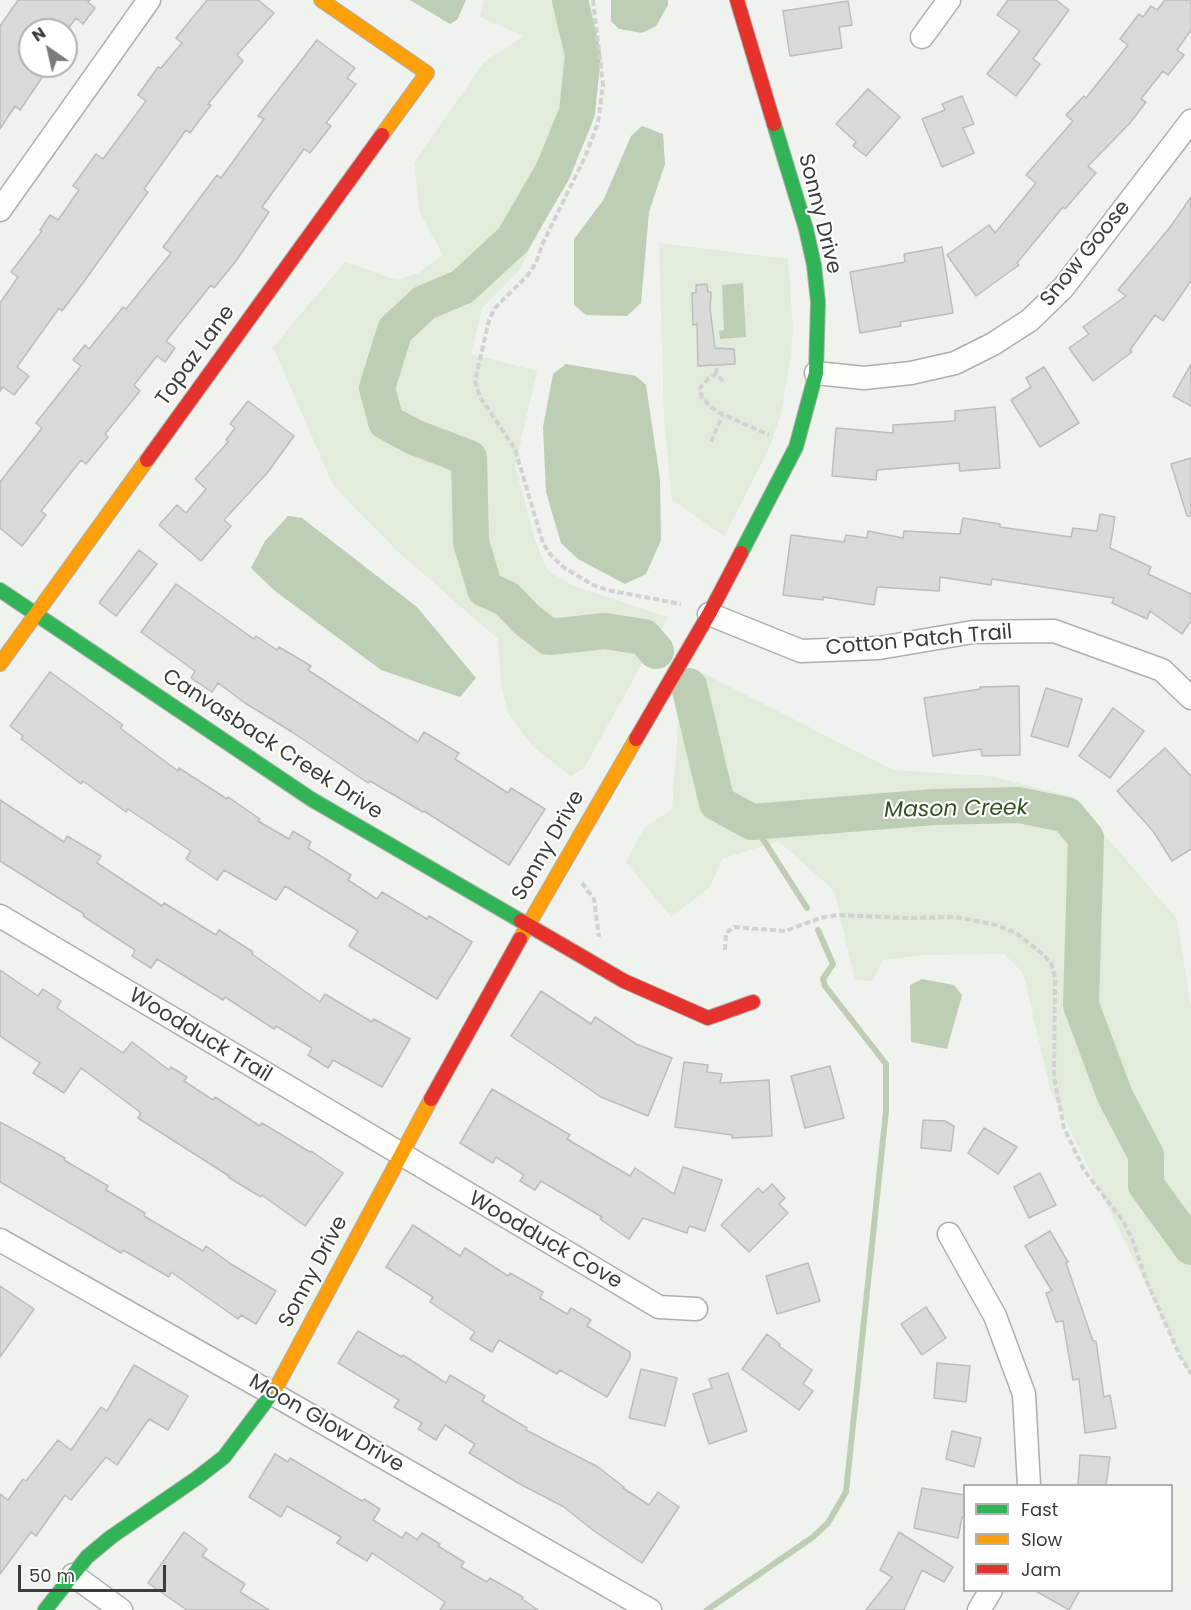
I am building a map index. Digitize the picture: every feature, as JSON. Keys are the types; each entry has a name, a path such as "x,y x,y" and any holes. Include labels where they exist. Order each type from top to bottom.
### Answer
{"street":[{"path":"0,210 149,0"},
{"name":"Topaz Lane","path":"0,664 427,72 321,0"},
{"name":"Sonny Drive","path":"45,1610 87,1557 111,1537 224,1457 273,1394 400,1155 527,926 709,614 796,447 816,373 818,302 814,265 806,229 737,0"},
{"path":"922,37 949,0"},
{"name":"Snow Goose","path":"816,373 864,378 911,373 955,363 993,344 1030,320 1063,288 1191,121"},
{"name":"Canvasback Creek Drive","path":"0,590 310,799 624,981 708,1018 753,1002"},
{"name":"Cotton Patch Trail","path":"709,614 801,651 879,648 973,633 1054,631 1162,670 1191,698"},
{"name":"Woodduck Trail","path":"0,916 400,1155"},
{"name":"Woodduck Cove","path":"400,1155 659,1307 696,1310"},
{"path":"949,1234 995,1316 1024,1394 1029,1484"},
{"name":"Moon Glow Drive","path":"0,1240 650,1610"},
{"path":"73,1575 121,1610"},
{"path":"979,1610 990,1592"}],"path":[{"path":"593,0 603,85 598,123 585,157 542,245 536,263 528,275 495,308 489,320 475,381 480,397 514,449 543,543 562,567 593,585 607,590 681,604"},
{"path":"717,365 717,374 723,381"},
{"path":"717,374 703,383 700,393 702,398 716,411 769,435"},
{"path":"711,442 723,414"},
{"path":"582,883 594,899 600,944"},
{"path":"725,950 726,933 730,928 785,932 820,918 838,915 907,918 956,917 996,925 1016,933 1044,955 1051,963 1055,977 1054,1077 1064,1128 1084,1170 1123,1221 1180,1356 1191,1374"}],"shaded area":[{"path":"410,0 466,0 457,20 450,24"},
{"path":"484,0 584,0 594,80 592,120 569,172 519,271 482,308 471,354 537,371 515,466 535,540 547,570 571,585 668,617 584,768 571,776 533,747 508,713 501,686 498,639 396,550 333,485 273,347 345,262 397,280 419,273 443,255 420,213 414,163 484,62 524,36 480,17"},
{"path":"611,0 668,0 668,5 656,26 642,33 619,29 611,21"},
{"path":"642,126 663,134 665,164 649,212 641,303 627,316 586,315 574,305 574,239 604,199 631,136"},
{"path":"659,243 788,259 793,327 781,414 768,451 724,536 672,500 664,419"},
{"path":"743,283 746,337 720,339 719,331 724,330 722,285"},
{"path":"566,364 636,376 646,385 660,479 661,540 646,574 625,584 578,559 561,543 546,492 543,427 553,374"},
{"path":"288,516 302,518 417,607 476,678 460,697 381,670 275,591 251,568 265,541"},
{"path":"703,673 893,770 990,776 1072,797 1177,919 1191,1007 1191,1377 1050,1088 1023,973 1004,954 922,955 883,960 872,981 855,980 834,890 778,841 722,859 710,887 671,917 626,862 644,828 672,809 679,712"},
{"path":"922,979 954,985 962,995 947,1049 911,1042 910,985"}],"building":[{"path":"18,0 90,0 88,2 95,8 83,24 78,18 18,18 18,78 42,78 20,110 15,106 0,129 0,26"},
{"path":"207,0 258,0 274,13 237,55 243,61 208,104 211,105 190,133 186,130 144,189 148,192 83,283 62,311 59,308 17,367 29,376 14,395 3,387 0,391 0,303 18,277 11,272 42,231 40,230 50,215 58,220 79,190 73,186 96,154 103,159 146,101 138,95 158,67 161,68 182,43 176,38"},
{"path":"1008,0 1056,0 1069,10 1033,59 1040,64 1016,96 987,74 1020,31 997,15"},
{"path":"1165,0 1191,0 1191,30 1177,50 1184,55 1168,75 1163,71 1141,99 1146,102 1130,123 1088,166 1096,173 1065,209 1063,207 1017,263 1019,265 976,296 947,255 989,225 995,233 1036,183 1026,175 1073,121 1066,115 1084,96 1086,98 1128,45 1120,39 1139,14 1143,17 1151,6 1157,10"},
{"path":"848,1 852,25 839,27 842,48 790,56 783,11"},
{"path":"317,40 355,68 347,78 356,84 326,123 331,126 310,153 304,149 262,207 269,212 236,261 214,288 211,285 166,341 175,348 165,362 157,356 134,385 140,391 105,434 108,437 86,464 81,460 41,511 46,515 22,546 0,528 0,482 42,428 36,423 81,366 73,360 85,345 89,349 123,307 126,309 171,253 163,247 217,175 221,178 264,119 258,116"},
{"path":"868,89 900,117 866,156 853,146 856,142 836,124"},
{"path":"962,96 974,124 963,128 974,153 942,167 922,119 945,110 942,104"},
{"path":"1191,197 1191,281 1163,321 1155,315 1130,350 1132,352 1093,381 1069,348 1089,334 1083,327 1126,296 1118,290 1171,226"},
{"path":"942,247 953,313 900,322 901,326 860,333 850,272 905,262 904,254"},
{"path":"707,284 708,292 711,292 710,308 715,348 734,349 735,364 698,366 697,324 693,325 692,293 696,293 696,285"},
{"path":"1191,364 1191,406 1173,396"},
{"path":"1044,367 1079,423 1040,447 1011,400 1031,387 1026,378"},
{"path":"248,401 294,436 268,472 224,520 231,526 201,561 159,525 177,505 186,513 206,489 195,479 228,442 226,440 235,428 230,424"},
{"path":"995,407 1000,468 960,471 959,463 877,470 876,480 832,476 836,428 893,433 893,425 955,421 955,411"},
{"path":"1191,458 1191,516 1187,516 1171,464"},
{"path":"1100,514 1115,517 1110,548 1151,567 1148,574 1191,594 1191,621 1182,634 1150,611 1147,619 1112,603 1114,598 992,579 991,585 940,577 939,591 877,587 874,605 823,597 823,600 783,595 791,535 844,542 846,535 867,538 868,531 903,538 904,531 960,534 963,518 1000,524 1000,527 1071,537 1073,528 1097,531"},
{"path":"139,550 157,564 116,616 99,603"},
{"path":"176,584 254,639 256,636 277,650 279,647 311,666 308,670 418,742 424,732 459,753 455,759 508,793 511,788 545,809 509,865 424,811 370,781 368,783 218,683 212,692 191,678 195,671 141,632"},
{"path":"50,672 123,725 120,728 178,771 179,768 227,799 228,797 260,819 258,821 289,839 293,831 311,842 308,848 351,875 348,880 377,899 382,892 427,919 429,916 472,942 437,999 349,946 358,931 285,886 276,900 224,870 217,880 186,859 191,851 128,809 126,812 83,781 81,784 21,739 23,736 10,726"},
{"path":"1019,686 1020,755 982,756 981,749 933,756 924,698 980,689 980,687"},
{"path":"1046,688 1082,699 1068,747 1031,736"},
{"path":"1113,708 1144,731 1110,778 1079,756"},
{"path":"1165,748 1191,776 1191,849 1172,861 1153,831 1117,791"},
{"path":"0,800 64,842 67,836 101,856 97,863 162,906 164,903 216,935 219,930 253,952 252,954 320,1002 325,994 372,1022 374,1019 410,1039 382,1087 333,1060 328,1068 308,1055 312,1048 276,1026 274,1029 225,997 223,1000 157,959 151,968 132,956 135,950 83,916 84,914 0,861"},
{"path":"0,970 38,996 43,989 61,1001 57,1008 123,1053 132,1042 169,1070 171,1067 187,1077 184,1081 213,1100 215,1097 260,1126 262,1123 311,1151 343,1173 305,1226 262,1195 261,1197 228,1177 138,1118 141,1113 81,1068 64,1093 33,1073 40,1063 0,1036"},
{"path":"541,991 591,1024 595,1017 636,1044 672,1058 648,1116 601,1097 511,1036"},
{"path":"684,1062 708,1065 707,1072 722,1074 720,1083 769,1080 772,1136 732,1138 732,1135 675,1127"},
{"path":"830,1066 844,1118 805,1128 791,1076"},
{"path":"492,1089 570,1135 567,1139 630,1176 635,1168 674,1194 683,1167 722,1180 705,1231 689,1226 687,1233 643,1218 629,1239 600,1219 602,1217 541,1181 535,1190 520,1181 524,1175 496,1157 493,1163 460,1143"},
{"path":"923,1120 945,1121 954,1126 951,1151 921,1148"},
{"path":"0,1122 65,1158 64,1160 108,1186 106,1190 145,1213 144,1216 203,1251 206,1246 276,1291 256,1324 241,1315 238,1319 171,1272 169,1277 123,1250 121,1253 0,1182"},
{"path":"984,1128 1017,1147 998,1174 968,1153"},
{"path":"1040,1173 1056,1205 1029,1218 1014,1187"},
{"path":"772,1184 785,1198 779,1204 788,1213 749,1252 721,1225 758,1188 763,1193"},
{"path":"413,1225 460,1256 465,1248 508,1276 510,1273 543,1292 540,1298 567,1314 571,1308 591,1320 587,1326 630,1352 630,1358 607,1397 560,1370 557,1374 499,1340 492,1352 470,1339 475,1332 430,1302 433,1297 386,1267"},
{"path":"1050,1231 1068,1262 1066,1263 1093,1341 1096,1341 1104,1397 1110,1395 1116,1428 1085,1433 1079,1379 1073,1380 1063,1321 1056,1322 1046,1293 1052,1291 1025,1246"},
{"path":"808,1263 820,1301 777,1314 766,1276"},
{"path":"0,1286 34,1309 0,1357"},
{"path":"926,1307 946,1338 922,1355 901,1324"},
{"path":"358,1331 402,1357 403,1355 446,1383 450,1375 485,1396 482,1401 527,1428 526,1430 598,1467 623,1488 649,1505 658,1492 679,1507 642,1563 594,1531 564,1507 518,1483 469,1453 475,1444 445,1425 436,1440 418,1429 422,1423 394,1407 399,1400 338,1363"},
{"path":"767,1334 780,1344 779,1346 812,1370 803,1384 813,1391 799,1410 742,1369"},
{"path":"937,1363 970,1366 966,1402 934,1398"},
{"path":"134,1365 188,1396 168,1430 149,1419 117,1465 106,1457 71,1500 65,1495 36,1536 31,1532 0,1574 0,1494 8,1500 23,1479 26,1481 58,1440 71,1450 101,1407 107,1411"},
{"path":"641,1369 677,1378 665,1426 629,1418"},
{"path":"728,1373 747,1431 709,1444 693,1394 712,1388 709,1379"},
{"path":"952,1431 981,1438 974,1467 946,1459"},
{"path":"275,1454 288,1462 290,1458 362,1501 364,1499 380,1509 373,1520 402,1538 406,1532 417,1540 422,1533 464,1562 461,1567 487,1582 490,1578 523,1597 522,1599 538,1610 440,1610 445,1602 372,1553 367,1561 337,1543 341,1537 287,1506 281,1517 249,1497"},
{"path":"1080,1455 1110,1457 1106,1484 1078,1484"},
{"path":"922,1488 963,1495 963,1518 958,1538 914,1528"},
{"path":"184,1532 207,1549 202,1556 245,1584 240,1592 269,1610 187,1610 148,1583"},
{"path":"899,1532 953,1567 944,1582 922,1570 904,1610 866,1610 892,1577 880,1570"},
{"path":"1038,1592 1079,1592 1069,1610"}],"waterway":[{"name":"Mason Creek","path":"570,0 583,55 577,112 553,171 513,240 462,287 424,303 395,330 377,388 386,422 414,437 469,458 471,542 485,589 507,599 526,619 549,637 605,631 644,637 656,651"},
{"name":"Mason Creek","path":"689,686 717,803 752,822 934,807 1019,805 1067,815 1086,838 1081,1005 1115,1096 1146,1155 1146,1185 1191,1247"},
{"path":"752,822 807,908"},
{"path":"707,1610 813,1537 828,1523 846,1492 886,1111 886,1064 825,986 823,979 833,964 818,930"}],"traffic: fast":[{"path":"741,553 796,447 816,373 818,302 814,265 806,229 774,124"},
{"path":"0,590 311,799 521,921"},
{"path":"45,1610 87,1557 111,1537 224,1457 276,1388"}],"traffic: slow":[{"path":"321,0 427,73 382,135"},
{"path":"0,664 147,460"},
{"path":"520,939 636,739"},
{"path":"276,1388 431,1099"}],"traffic: jam":[{"path":"737,0 774,124"},
{"path":"147,460 382,135"},
{"path":"636,739 709,614 741,553"},
{"path":"521,921 624,981 708,1018 753,1002"},
{"path":"431,1099 520,939"}]}
